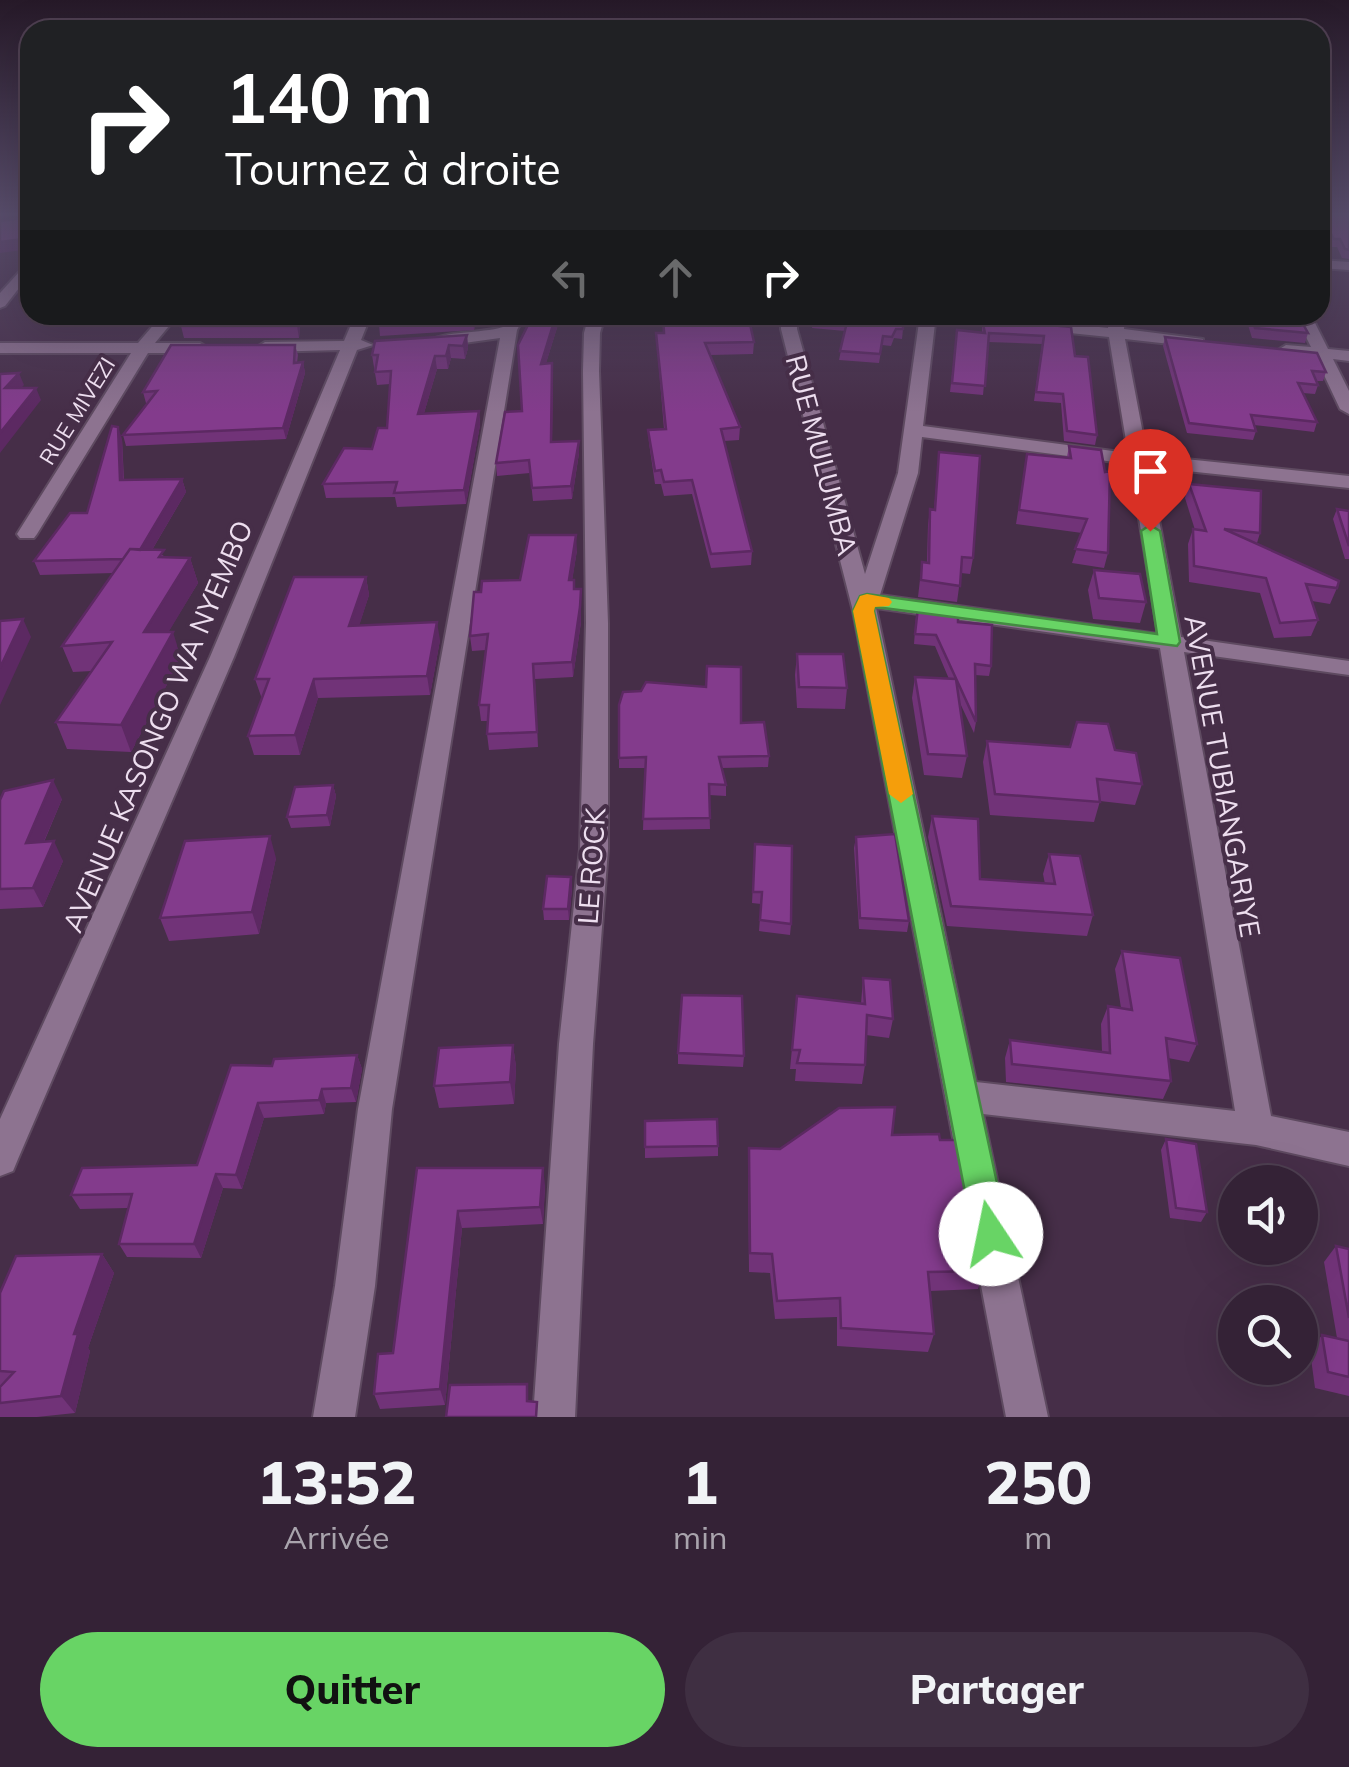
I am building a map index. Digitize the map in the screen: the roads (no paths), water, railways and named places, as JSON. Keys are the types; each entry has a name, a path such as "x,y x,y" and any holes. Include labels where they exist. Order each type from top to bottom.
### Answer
{"street":[{"path":"0,303 18,280"},
{"name":"RUE MIVEZI","path":"26,534 142,349 162,325"},
{"name":"AVENUE KASONGO WA NYEMBO","path":"0,1159 222,657 359,325"},
{"path":"410,343 484,338 508,325"},
{"path":"334,1417 355,1286 378,1092 512,325"},
{"name":"LE ROCK","path":"554,1417 576,1044 594,848 597,623 591,371 595,325"},
{"name":"RUE MULUMBA","path":"789,325 865,606 1027,1417"},
{"path":"927,325 908,473 865,606 1349,668"},
{"name":"AVENUE TUBIANGARIYE","path":"1116,325 1256,1129"},
{"path":"1126,325 1218,344"},
{"path":"1308,325 1349,408"},
{"path":"237,348 390,344"},
{"path":"0,348 218,348"},
{"path":"1270,349 1349,356"},
{"path":"912,430 1240,473 1349,482"},
{"path":"963,1096 1256,1129 1349,1149"}]}
